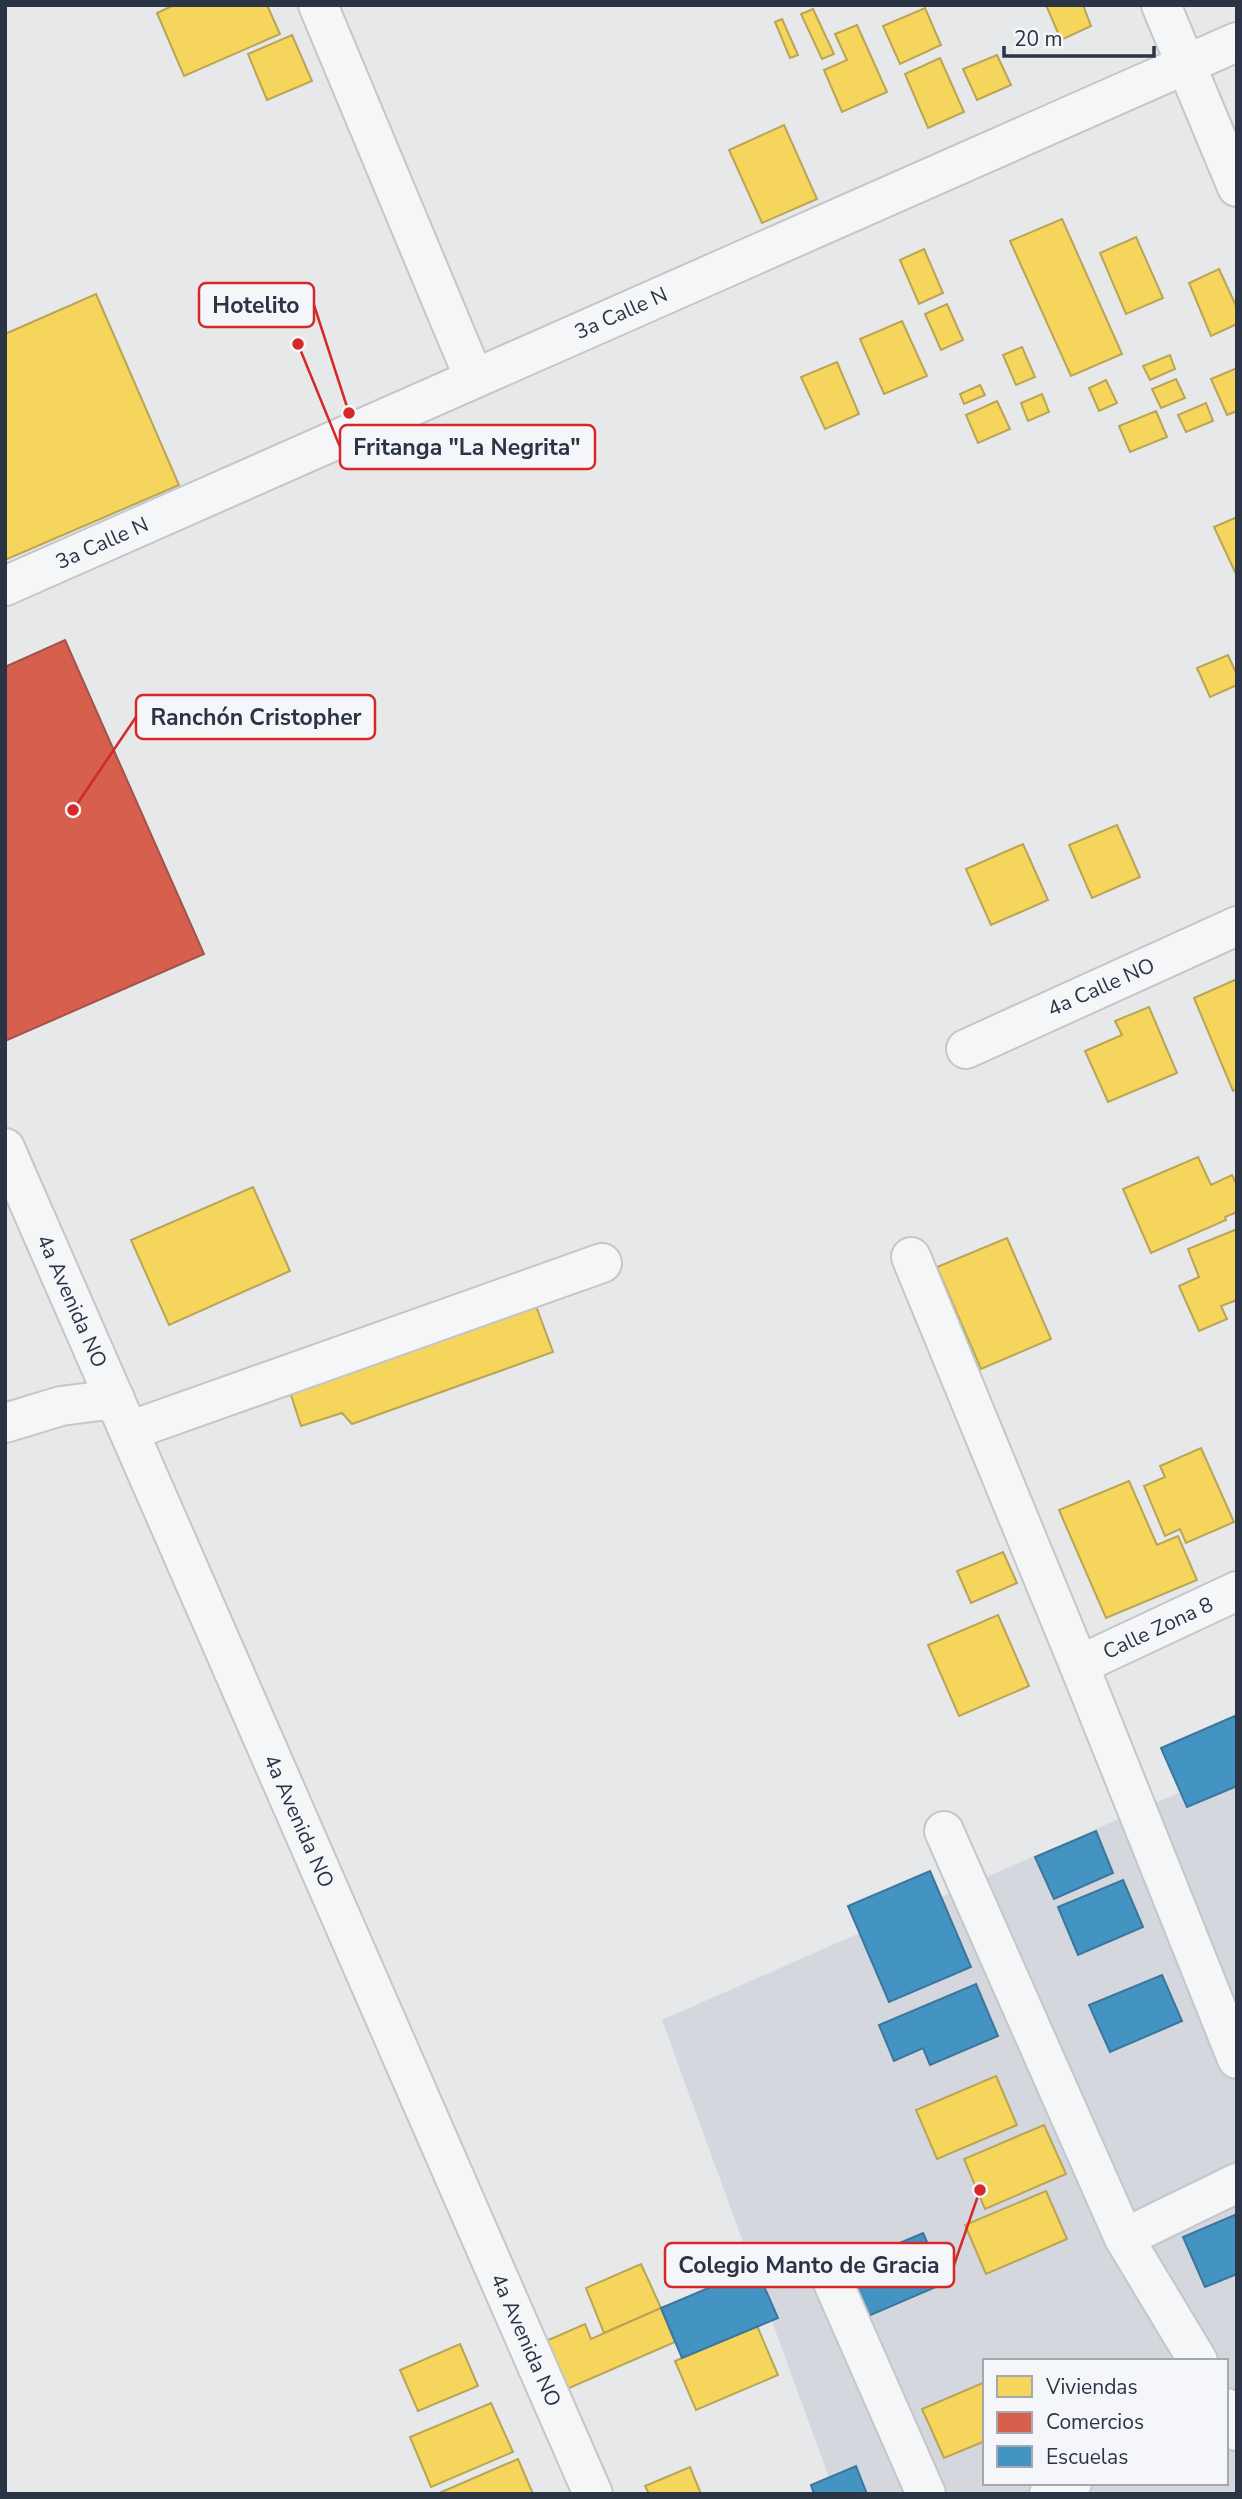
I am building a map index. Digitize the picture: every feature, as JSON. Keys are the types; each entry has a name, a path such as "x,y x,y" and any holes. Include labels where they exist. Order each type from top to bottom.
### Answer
{"street":[{"path":"318,5 474,378"},
{"path":"1161,5 1237,187"},
{"name":"3a Calle N","path":"5,586 1237,42"},
{"name":"4a Calle NO","path":"965,1049 1237,926"},
{"name":"4a Avenida NO","path":"5,1148 593,2494"},
{"path":"911,1256 1237,2059"},
{"path":"5,1423 61,1406 122,1415 602,1263"},
{"name":"Calle Zona 8","path":"1079,1665 1237,1591"},
{"path":"944,1831 1124,2238 1197,2359"},
{"path":"1124,2238 1237,2183"},
{"path":"827,2269 926,2494"},
{"path":"1049,2494 1068,2485"}],"shaded area":[{"path":"1237,1767 1237,2494 835,2494 662,2020"}],"building: Viviendas":[{"path":"174,5 267,5 280,34 184,76 157,13"},
{"path":"1046,5 1083,5 1091,26 1061,40"},
{"path":"925,8 941,45 900,64 883,26"},
{"path":"813,9 834,54 822,59 801,14"},
{"path":"782,19 798,55 790,58 775,22"},
{"path":"857,25 887,92 842,112 824,70 847,60 835,34"},
{"path":"292,35 312,81 267,100 248,54"},
{"path":"997,55 1011,85 977,100 963,69"},
{"path":"940,58 964,112 928,128 905,74"},
{"path":"784,125 817,199 762,223 729,150"},
{"path":"1062,219 1122,354 1071,376 1010,241"},
{"path":"1136,237 1163,298 1126,314 1100,253"},
{"path":"924,249 943,293 919,304 900,260"},
{"path":"1219,269 1237,308 1237,324 1211,336 1189,283"},
{"path":"96,294 179,485 5,560 5,334"},
{"path":"947,304 963,340 941,350 925,314"},
{"path":"902,321 927,376 884,394 860,339"},
{"path":"1022,347 1035,377 1016,385 1003,355"},
{"path":"1170,355 1175,369 1150,380 1143,366"},
{"path":"837,362 859,414 825,429 801,377"},
{"path":"1237,368 1237,411 1227,415 1211,379"},
{"path":"1176,379 1185,398 1161,408 1152,389"},
{"path":"1106,380 1117,403 1099,411 1089,388"},
{"path":"980,385 985,395 964,404 960,394"},
{"path":"1042,394 1049,412 1028,421 1021,403"},
{"path":"997,401 1010,429 978,443 966,415"},
{"path":"1206,403 1213,421 1186,432 1178,415"},
{"path":"1156,411 1167,437 1130,452 1119,426"},
{"path":"1237,517 1237,571 1235,572 1214,527"},
{"path":"1228,655 1237,675 1237,685 1210,697 1197,668"},
{"path":"1117,825 1140,877 1092,898 1069,845"},
{"path":"1023,844 1048,900 991,925 966,869"},
{"path":"1237,979 1237,1089 1233,1091 1194,998"},
{"path":"1149,1007 1177,1073 1108,1102 1085,1051 1122,1035 1115,1021"},
{"path":"1198,1157 1211,1185 1232,1175 1237,1185 1237,1212 1225,1217 1226,1220 1151,1253 1123,1189"},
{"path":"253,1187 290,1271 169,1325 131,1240"},
{"path":"1237,1229 1237,1300 1221,1306 1227,1319 1199,1331 1179,1286 1199,1277 1188,1249"},
{"path":"1007,1238 1051,1339 981,1369 937,1267"},
{"path":"536,1306 553,1352 352,1424 342,1413 301,1426 290,1392"},
{"path":"1201,1448 1234,1522 1186,1543 1180,1529 1165,1536 1144,1486 1165,1477 1160,1466"},
{"path":"1129,1481 1157,1545 1178,1536 1197,1580 1106,1618 1059,1510"},
{"path":"1003,1552 1017,1583 971,1603 957,1571"},
{"path":"998,1615 1029,1686 959,1716 928,1645"},
{"path":"996,2076 1017,2125 937,2159 916,2110"},
{"path":"1044,2125 1066,2174 985,2209 964,2159"},
{"path":"1046,2191 1067,2239 986,2274 965,2225"},
{"path":"641,2264 661,2308 604,2333 586,2288"},
{"path":"661,2308 675,2342 567,2389 546,2341 585,2324 591,2339"},
{"path":"757,2326 778,2375 696,2410 675,2361"},
{"path":"460,2344 478,2386 418,2411 400,2370"},
{"path":"983,2383 983,2442 944,2458 922,2409"},
{"path":"491,2403 513,2452 431,2487 410,2437"},
{"path":"518,2459 533,2494 437,2494"},
{"path":"690,2467 701,2494 649,2494 645,2486"}],"building: Comercios":[{"path":"65,640 204,954 5,1041 5,667"}],"building: Escuelas":[{"path":"1237,1715 1237,1786 1187,1807 1161,1748"},
{"path":"1096,1831 1113,1873 1054,1899 1035,1857"},
{"path":"930,1871 971,1967 889,2002 848,1906"},
{"path":"1123,1880 1143,1927 1078,1955 1058,1907"},
{"path":"1162,1975 1182,2021 1110,2052 1089,2005"},
{"path":"976,1984 998,2036 930,2065 923,2048 894,2061 879,2025"},
{"path":"1237,2214 1237,2274 1205,2287 1183,2237"},
{"path":"923,2233 945,2283 866,2317 845,2266"},
{"path":"756,2268 778,2318 682,2358 661,2308"},
{"path":"856,2466 867,2494 814,2494 811,2485"}],"place":[{"name":"Fritanga \"La Negrita\"","path":"298,344"},
{"name":"Hotelito","path":"349,413"},
{"name":"Ranchón Cristopher","path":"73,810"},
{"name":"Colegio Manto de Gracia","path":"980,2190"}]}
